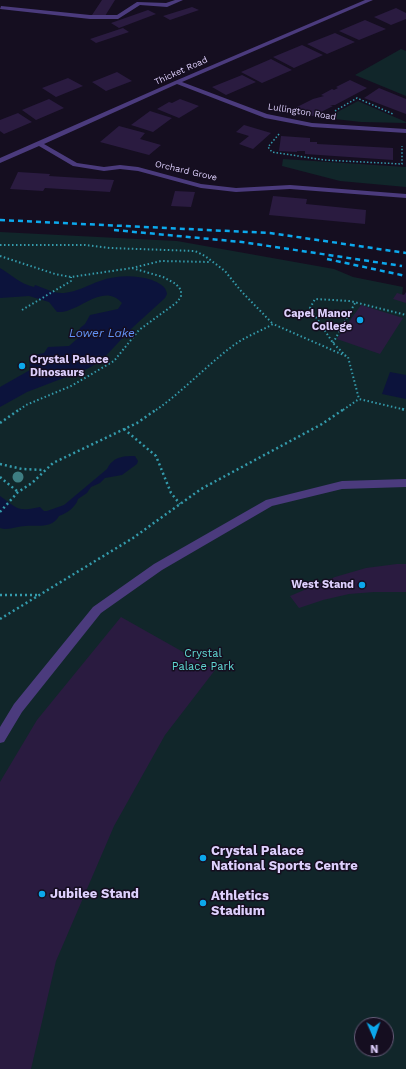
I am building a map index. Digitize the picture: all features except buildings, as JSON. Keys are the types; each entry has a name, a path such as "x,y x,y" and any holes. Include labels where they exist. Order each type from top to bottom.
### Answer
{"street":[{"path":"0,9 7,0"},
{"path":"0,9 90,17 118,17 139,3 167,5 180,0"},
{"name":"Thicket Road","path":"0,160 40,144 177,82 370,0"},
{"name":"Lullington Road","path":"177,82 265,116 312,125 404,131"},
{"name":"Orchard Grove","path":"40,144 75,165 104,169 120,167 138,169 201,186 236,190 290,187 406,196"},
{"path":"0,738 18,708 97,610 158,567 269,503 342,485 406,484"}],"path":[{"path":"312,125 357,98 399,117"},
{"path":"289,121 268,147 272,152 324,160 402,164 404,131"},
{"path":"0,245 79,245 110,248 195,251 205,256 225,271 241,291 273,324 348,358"},
{"path":"0,256 55,274 72,277 132,268 142,264 164,261 211,262"},
{"path":"0,423 26,405 71,386 114,361 139,330 153,318 170,308 181,297 181,290 176,284 163,277 132,268"},
{"path":"22,310 70,281 72,277"},
{"path":"359,399 352,366 348,358 333,343 310,308 315,299 329,298 363,303 406,316"},
{"path":"333,343 355,302"},
{"path":"0,512 18,492 32,483 45,470 72,454 137,423 169,401 193,378 230,347 258,334 273,324"},
{"path":"0,618 133,538 201,489 322,424 359,399 406,410"},
{"path":"124,429 156,456 171,493 180,504"},
{"path":"0,464 22,469 45,470"},
{"path":"0,477 18,492"},
{"path":"0,595 39,595"}],"green space":[{"path":"401,49 406,51 406,96 355,75"},
{"path":"358,101 406,123 361,122 326,118"},
{"path":"283,159 406,167 406,187 340,181 282,166"},
{"name":"Crystal Palace Park","path":"0,232 177,241 334,269 353,277 403,287 402,296 406,296 406,1069 0,1069"}],"water":[{"name":"Lower Lake","path":"0,268 24,284 34,287 35,285 56,293 78,290 106,279 126,276 152,280 164,287 167,294 165,298 131,329 101,361 87,369 27,392 0,407 0,387 30,370 29,356 44,353 48,347 69,346 78,338 80,328 85,324 90,315 118,309 122,303 115,297 107,295 90,300 65,311 57,312 49,302 29,296 0,298"},
{"path":"390,372 406,375 406,399 382,394"},
{"path":"135,456 138,461 137,464 122,475 105,478 100,483 91,487 87,493 78,499 73,507 59,516 53,523 44,526 22,526 6,529 0,528 0,496 18,508 26,509 40,507 44,511 47,511 64,505 118,458"}],"railway":[{"path":"0,220 270,233 406,253"},
{"path":"114,230 242,242 402,266"},
{"path":"327,259 406,276"}],"place":[{"name":"Capel Manor College","path":"360,320"},
{"name":"Crystal Palace Dinosaurs","path":"22,366"},
{"name":"West Stand","path":"362,585"},
{"name":"Crystal Palace National Sports Centre","path":"203,858"},
{"name":"Jubilee Stand","path":"42,894"},
{"name":"Athletics Stadium","path":"203,903"}]}
